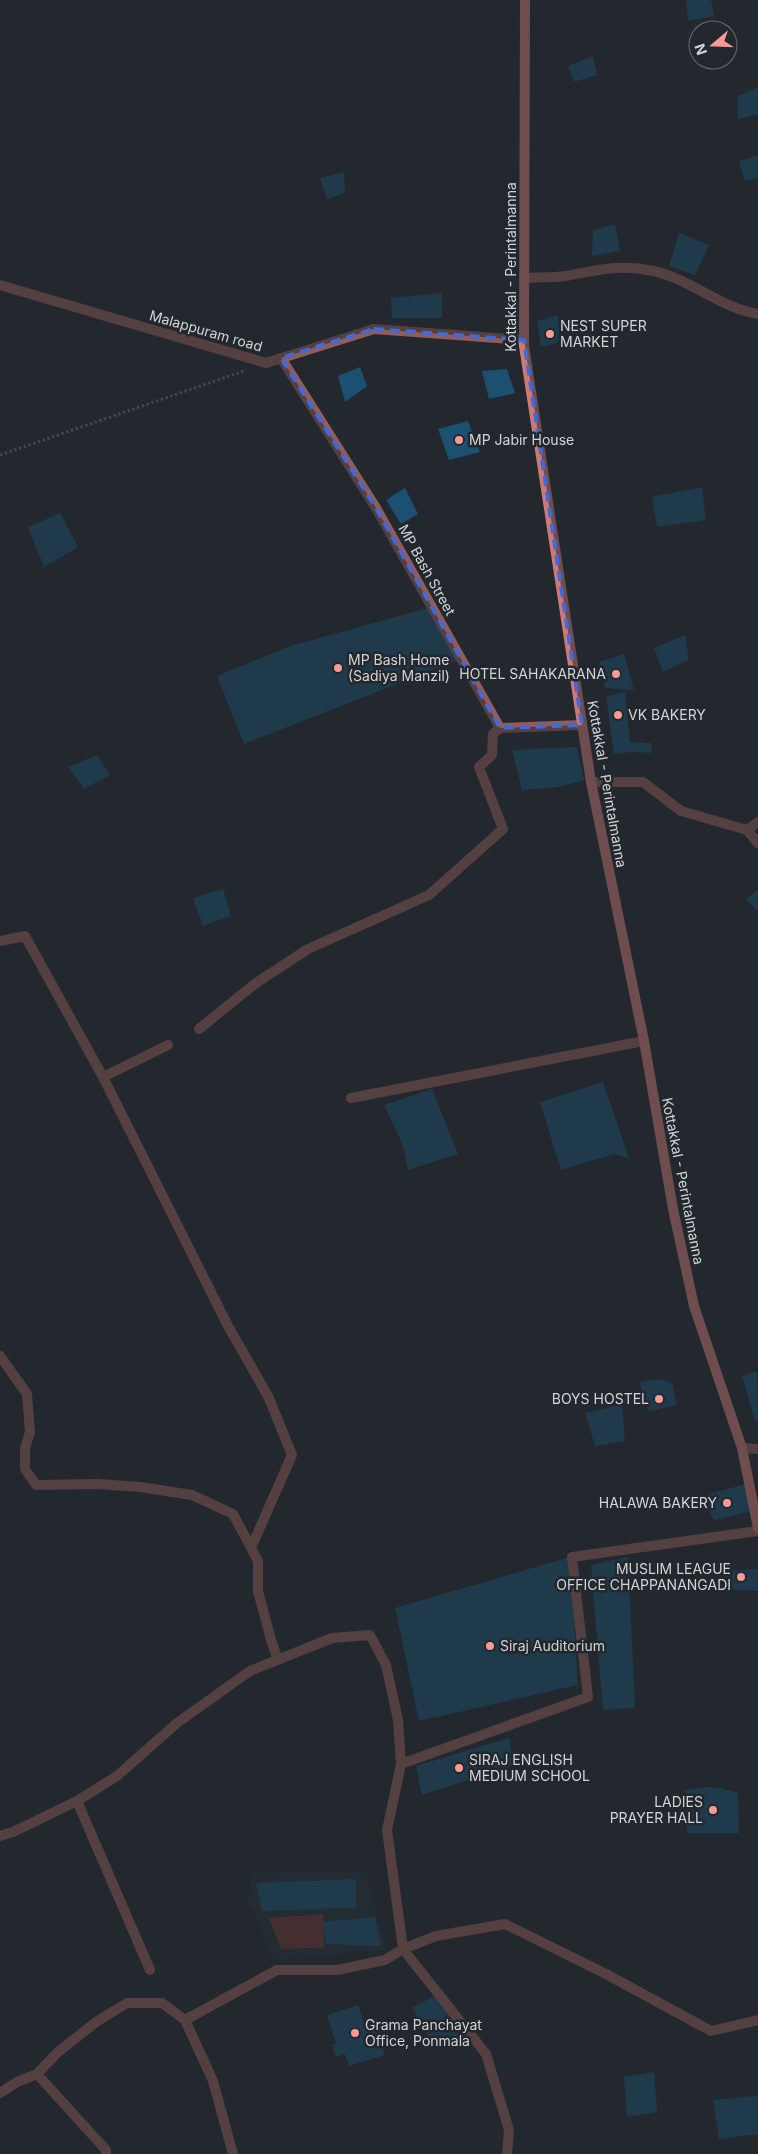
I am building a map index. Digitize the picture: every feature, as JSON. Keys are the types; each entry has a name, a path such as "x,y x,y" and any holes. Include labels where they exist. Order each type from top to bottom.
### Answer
{"main road":[{"name":"Kottakkal - Perintalmanna","path":"525,0 524,340 582,725 591,782 644,1041 673,1209 694,1306 742,1448 758,1530"}],"street":[{"path":"524,278 564,276 597,269 626,267 653,271 678,278 723,303 744,312 758,314"},
{"name":"Malappuram road","path":"0,285 266,363 374,329 524,340"},
{"name":"MP Bash Street","path":"281,358 376,508 500,728"},
{"path":"198,1029 256,983 308,949 429,895 503,829 479,767 492,755 493,734 500,728 582,725"},
{"path":"591,782 643,782 681,811 747,830 758,843"},
{"path":"747,830 758,822"},
{"path":"0,940 25,936 103,1077 228,1326 268,1396 292,1455 251,1548"},
{"path":"352,1098 644,1041"},
{"path":"103,1077 168,1045"},
{"path":"0,1356 27,1394 30,1432 25,1448 25,1469 36,1485 106,1484 140,1487 192,1496 233,1514 258,1561 258,1591 278,1660"},
{"path":"742,1448 758,1449"},
{"path":"401,1764 588,1697 572,1557 758,1530"},
{"path":"0,1836 13,1832 78,1801 118,1776 177,1722 250,1671 332,1638 370,1635 386,1665 398,1720 401,1764 387,1830 403,1949 486,2054 509,2130 507,2154"},
{"path":"78,1801 150,1970"},
{"path":"185,2020 277,1970 337,1970 386,1960 403,1949 436,1936 505,1924 606,1974 711,2031 758,2020"},
{"path":"0,2093 18,2082 37,2074 57,2053 96,2022 127,2003 162,2004 185,2020 213,2081 233,2154"},
{"path":"37,2074 106,2150 106,2154"}],"path":[{"path":"0,456 266,363"}],"highlighted area":[{"path":"374,329 524,340 582,725 500,728 376,508 281,358"}],"shaded area":[{"path":"366,1871 386,1950 274,1960 249,1903 251,1873"},
{"path":"323,1914 324,1948 281,1949 269,1918"}],"building":[{"path":"686,0 711,0 714,16 688,21"},
{"path":"593,56 597,75 574,82 568,66"},
{"path":"758,87 758,114 738,119 738,96"},
{"path":"758,155 758,178 745,181 739,161"},
{"path":"344,172 345,193 327,199 320,178"},
{"path":"615,224 620,251 592,256 593,230"},
{"path":"679,233 709,245 695,275 669,266"},
{"path":"442,293 442,318 392,318 391,298"},
{"name":"NEST SUPER MARKET","path":"558,315 560,342 541,347 537,321"},
{"path":"360,367 367,386 345,402 338,376"},
{"path":"507,369 515,393 489,399 482,371"},
{"name":"MP Jabir House","path":"468,421 480,452 449,460 438,429"},
{"path":"702,487 706,520 657,527 652,497"},
{"path":"405,488 418,514 401,524 386,500"},
{"path":"60,513 78,547 44,567 28,527"},
{"name":"MP Bash Home (Sadiya Manzil)","path":"432,607 461,659 244,744 217,676 290,646"},
{"path":"685,635 689,660 663,672 654,648"},
{"name":"HOTEL SAHAKARANA","path":"624,654 634,690 605,688 599,662"},
{"name":"VK BAKERY","path":"625,692 630,742 651,743 652,753 632,752 614,754 607,696"},
{"path":"577,747 584,780 560,787 522,790 512,750"},
{"path":"97,755 110,775 84,789 68,767"},
{"path":"223,889 231,916 203,926 193,898"},
{"path":"758,890 758,912 746,899"},
{"path":"603,1082 629,1158 614,1154 561,1170 540,1102"},
{"path":"432,1089 458,1154 408,1170 402,1143 384,1105"},
{"path":"757,1371 758,1421 755,1421 742,1376"},
{"name":"BOYS HOSTEL","path":"659,1379 672,1383 677,1405 649,1411 645,1404 640,1382"},
{"path":"622,1404 625,1441 595,1446 585,1413"},
{"name":"HALAWA BAKERY","path":"749,1483 749,1512 714,1520 702,1496"},
{"name":"Siraj Auditorium","path":"570,1557 578,1685 419,1721 395,1608"},
{"path":"628,1557 635,1708 603,1710 591,1565"},
{"name":"MUSLIM LEAGUE OFFICE CHAPPANANGADI","path":"758,1569 758,1591 727,1589 723,1571"},
{"name":"SIRAJ ENGLISH MEDIUM SCHOOL","path":"509,1738 514,1765 422,1795 416,1766"},
{"name":"LADIES PRAYER HALL","path":"706,1787 721,1788 738,1793 739,1833 687,1833 685,1790"},
{"path":"356,1879 356,1908 262,1911 256,1883"},
{"path":"375,1917 381,1946 326,1944 322,1922"},
{"path":"434,1996 447,2010 461,2037 435,2048 412,2008"},
{"name":"Grama Panchayat Office, Ponmala","path":"358,2005 364,2023 373,2020 385,2055 349,2066 345,2054 336,2057 332,2045 336,2044 327,2015"},
{"path":"654,2072 657,2112 627,2117 624,2077"},
{"path":"758,2096 758,2134 719,2139 713,2100"}],"place":[{"name":"NEST SUPER MARKET","path":"550,334"},
{"name":"MP Jabir House","path":"459,440"},
{"name":"MP Bash Home (Sadiya Manzil)","path":"338,668"},
{"name":"HOTEL SAHAKARANA","path":"616,674"},
{"name":"VK BAKERY","path":"618,715"},
{"name":"BOYS HOSTEL","path":"659,1399"},
{"name":"HALAWA BAKERY","path":"727,1503"},
{"name":"MUSLIM LEAGUE OFFICE CHAPPANANGADI","path":"741,1577"},
{"name":"Siraj Auditorium","path":"490,1646"},
{"name":"SIRAJ ENGLISH MEDIUM SCHOOL","path":"459,1768"},
{"name":"LADIES PRAYER HALL","path":"713,1810"},
{"name":"Grama Panchayat Office, Ponmala","path":"355,2033"}]}
